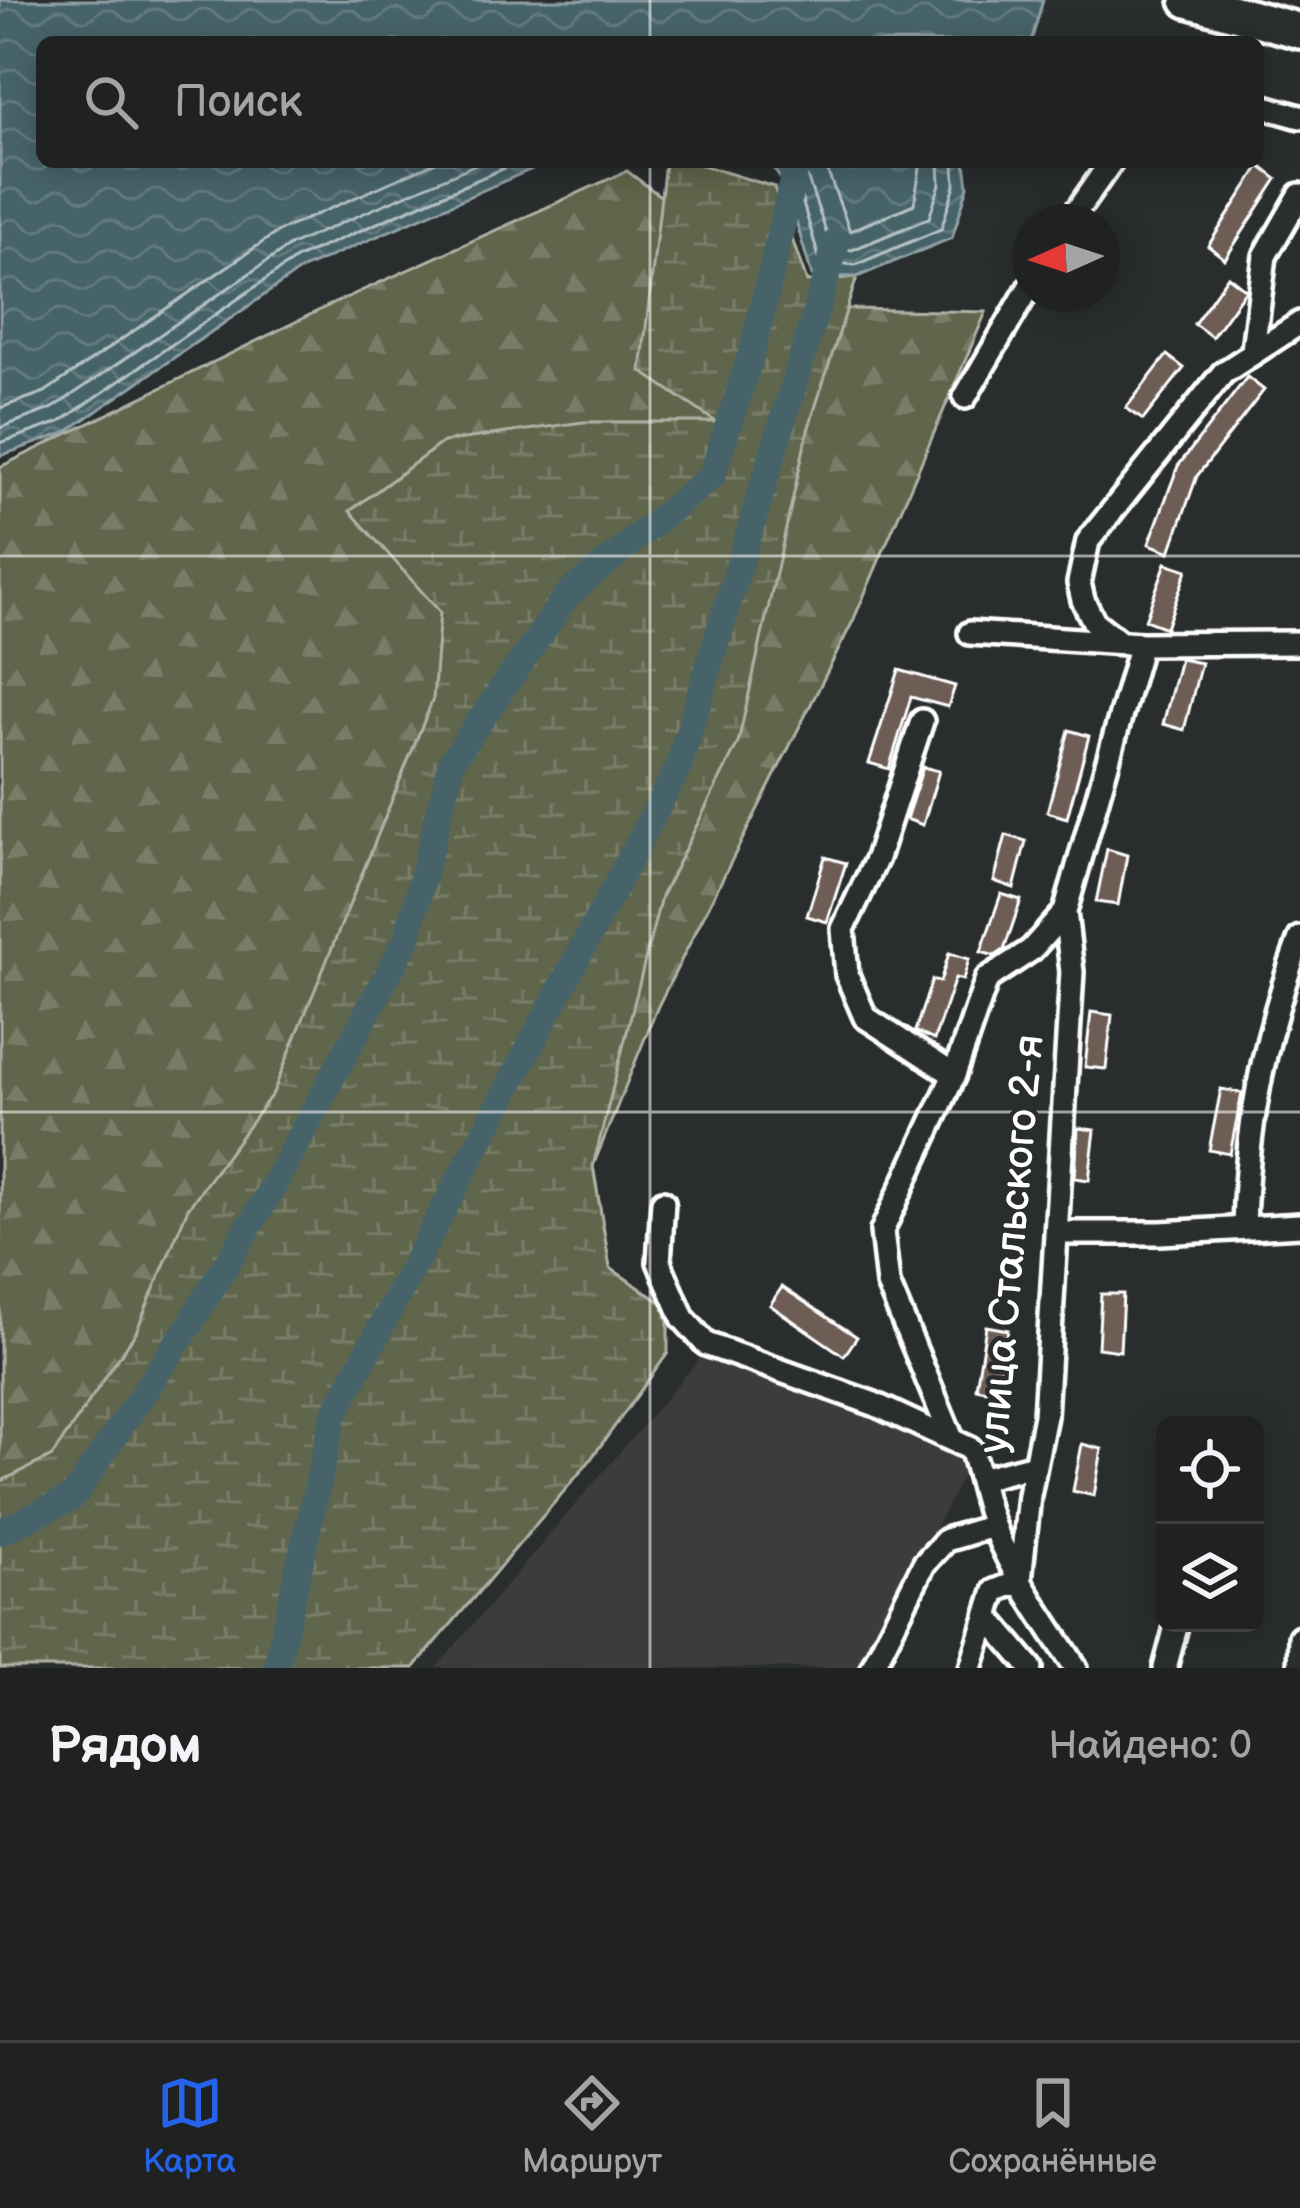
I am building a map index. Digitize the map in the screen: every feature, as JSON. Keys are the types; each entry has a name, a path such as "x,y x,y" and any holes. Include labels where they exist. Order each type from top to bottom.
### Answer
{"highway":[{"path":"1188,0 1300,31"}],"street":[{"path":"1264,107 1300,117"},
{"path":"1082,204 1107,168"},
{"path":"1253,350 1265,256 1300,195"},
{"path":"965,397 1015,312"},
{"path":"1117,640 1094,622 1078,583 1088,541 1222,373 1300,322"},
{"path":"970,633 1142,644 1300,644"},
{"name":"улица Стальского 2-я","path":"1020,1581 1045,1416 1058,1233 1072,972 1065,913 1142,644"},
{"name":"улица Стальского 2-я","path":"922,722 878,858 843,929 847,975 865,1017 954,1076"},
{"name":"улица Стальского 2-я","path":"951,1436 888,1283 882,1231 954,1076 987,979 1031,950 1065,913"},
{"path":"1244,1228 1245,1155 1259,1077 1300,938"},
{"name":"улица Стальского 2-я","path":"663,1202 659,1262 683,1318 706,1344 951,1436"},
{"path":"1058,1233 1300,1225"},
{"path":"951,1436 971,1449 993,1526 1020,1581 1076,1668"},
{"path":"983,1478 1035,1465"},
{"path":"872,1668 923,1564 946,1540 993,1526"},
{"path":"971,1668 995,1592 1020,1581"},
{"path":"988,1616 1031,1668"},
{"path":"1165,1668 1175,1632"},
{"path":"1299,1668 1300,1637"}],"shaded area":[{"path":"712,1344 971,1460 863,1668 436,1668"}],"green space":[{"path":"664,168 712,168 774,187 807,282 857,277 808,430 738,743 661,897 593,1166 610,1268 668,1307 668,1353 588,1463 414,1668 0,1668 0,1482 52,1456 136,1332 188,1208 273,1093 433,699 440,612 350,511 443,442 583,422 716,422 641,371"},
{"path":"627,171 809,308 986,312 853,621 658,1006 593,1166 610,1268 668,1307 503,1564 375,1560 0,1668 0,467 330,305"}],"water":[{"path":"0,0 1043,0 1033,36 36,36 36,168 534,168 302,269 65,433 0,456"},
{"path":"773,168 966,168 968,186 952,238 857,277 812,276 786,187"}],"building":[{"path":"1259,168 1277,179 1225,259 1208,246"},
{"path":"1228,276 1246,290 1212,337 1194,324"},
{"path":"1167,355 1184,368 1143,420 1126,408"},
{"path":"1247,377 1264,390 1197,476 1170,552 1149,544 1178,466"},
{"path":"1166,563 1187,570 1166,628 1145,620"},
{"path":"1180,659 1201,663 1184,730 1163,724"},
{"path":"899,670 955,686 948,707 911,697 889,769 869,763"},
{"path":"1069,730 1089,736 1067,818 1047,812"},
{"path":"923,767 939,771 923,825 906,819"},
{"path":"1006,835 1026,841 1014,888 994,881"},
{"path":"1107,849 1127,855 1118,905 1096,902"},
{"path":"825,857 846,863 827,922 807,916"},
{"path":"1001,894 1021,900 1004,950 995,956 981,952"},
{"path":"949,953 969,959 963,980 955,978 934,1040 915,1031 932,980 940,982"},
{"path":"1091,1012 1112,1015 1106,1069 1085,1067"},
{"path":"1221,1089 1242,1093 1230,1154 1209,1150"},
{"path":"1078,1128 1095,1130 1089,1180 1075,1178"},
{"path":"782,1287 857,1337 844,1356 770,1305"},
{"path":"1101,1294 1123,1294 1120,1351 1098,1348"},
{"path":"986,1326 1008,1330 997,1392 976,1388"},
{"path":"1082,1444 1102,1449 1094,1496 1073,1491"}],"waterway":[{"path":"0,1532 73,1497 190,1324 270,1192 407,939 452,761 568,594 712,476 752,352 796,168"},
{"path":"276,1668 333,1417 678,768 837,241"}]}
